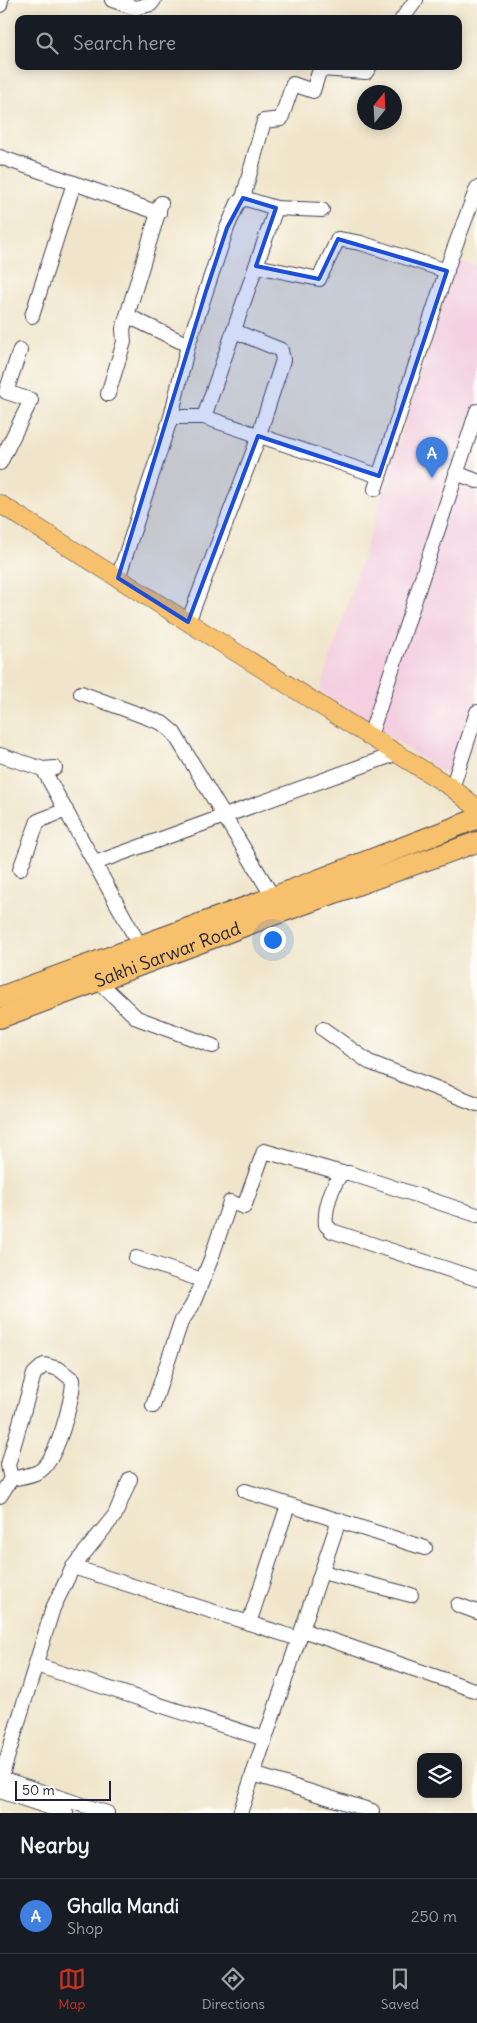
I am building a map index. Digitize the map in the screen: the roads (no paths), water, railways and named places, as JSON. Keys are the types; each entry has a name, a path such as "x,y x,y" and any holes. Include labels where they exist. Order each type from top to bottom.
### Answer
{"highway":[{"path":"477,815 473,831 477,842"},
{"name":"Sakhi Sarwar Road","path":"0,997 273,897 477,815"},
{"name":"Sakhi Sarwar Road","path":"0,1018 271,916 477,842"}],"main road":[{"path":"0,504 452,788 477,815"}],"street":[{"path":"0,4 1,0"},
{"path":"112,0 135,8 151,4 154,0"},
{"path":"405,15 416,0"},
{"path":"118,578 171,417 188,346 227,228 238,203 243,198 264,121 282,119 293,84 313,91 320,70"},
{"path":"335,70 366,72 367,70"},
{"path":"0,157 74,183 160,208 123,329 124,342 108,394"},
{"path":"32,316 74,183"},
{"path":"171,417 204,417 377,483 447,270 477,188"},
{"path":"243,198 276,208 322,210"},
{"path":"204,417 276,208"},
{"path":"256,266 319,279 338,239 361,243 447,270"},
{"path":"128,316 188,346"},
{"path":"188,622 258,436 284,354 281,350 234,331"},
{"path":"0,463 32,400 6,392 20,350"},
{"path":"370,736 477,411"},
{"path":"456,473 477,481"},
{"path":"81,694 162,722 174,733 273,897"},
{"path":"452,788 477,712"},
{"path":"95,864 398,753"},
{"path":"0,755 49,768 66,810 140,946"},
{"path":"20,869 38,821 66,810"},
{"path":"98,980 137,1018 213,1046"},
{"path":"322,1029 369,1062 477,1104"},
{"path":"153,1406 181,1322 192,1306 230,1202 244,1207 264,1151 342,1173 349,1173 477,1215"},
{"path":"342,1173 338,1179 325,1217 326,1225 332,1231 477,1279"},
{"path":"136,1258 202,1280"},
{"path":"0,1496 11,1479 39,1472 56,1450 73,1394 73,1380 59,1369 44,1365 34,1374 8,1465 11,1479"},
{"path":"0,1782 53,1608 73,1566 115,1515 130,1479"},
{"path":"245,1491 425,1548"},
{"path":"249,1623 288,1505"},
{"path":"240,1813 339,1520"},
{"path":"73,1566 249,1623 301,1635 477,1691"},
{"path":"322,1572 411,1595"},
{"path":"458,1606 477,1612"},
{"path":"36,1665 265,1739"},
{"path":"254,1774 372,1811"},
{"path":"0,1782 66,1813"},
{"path":"0,1782 107,1813"}],"place":[{"name":"Ghalla Mandi","path":"432,478"}]}
